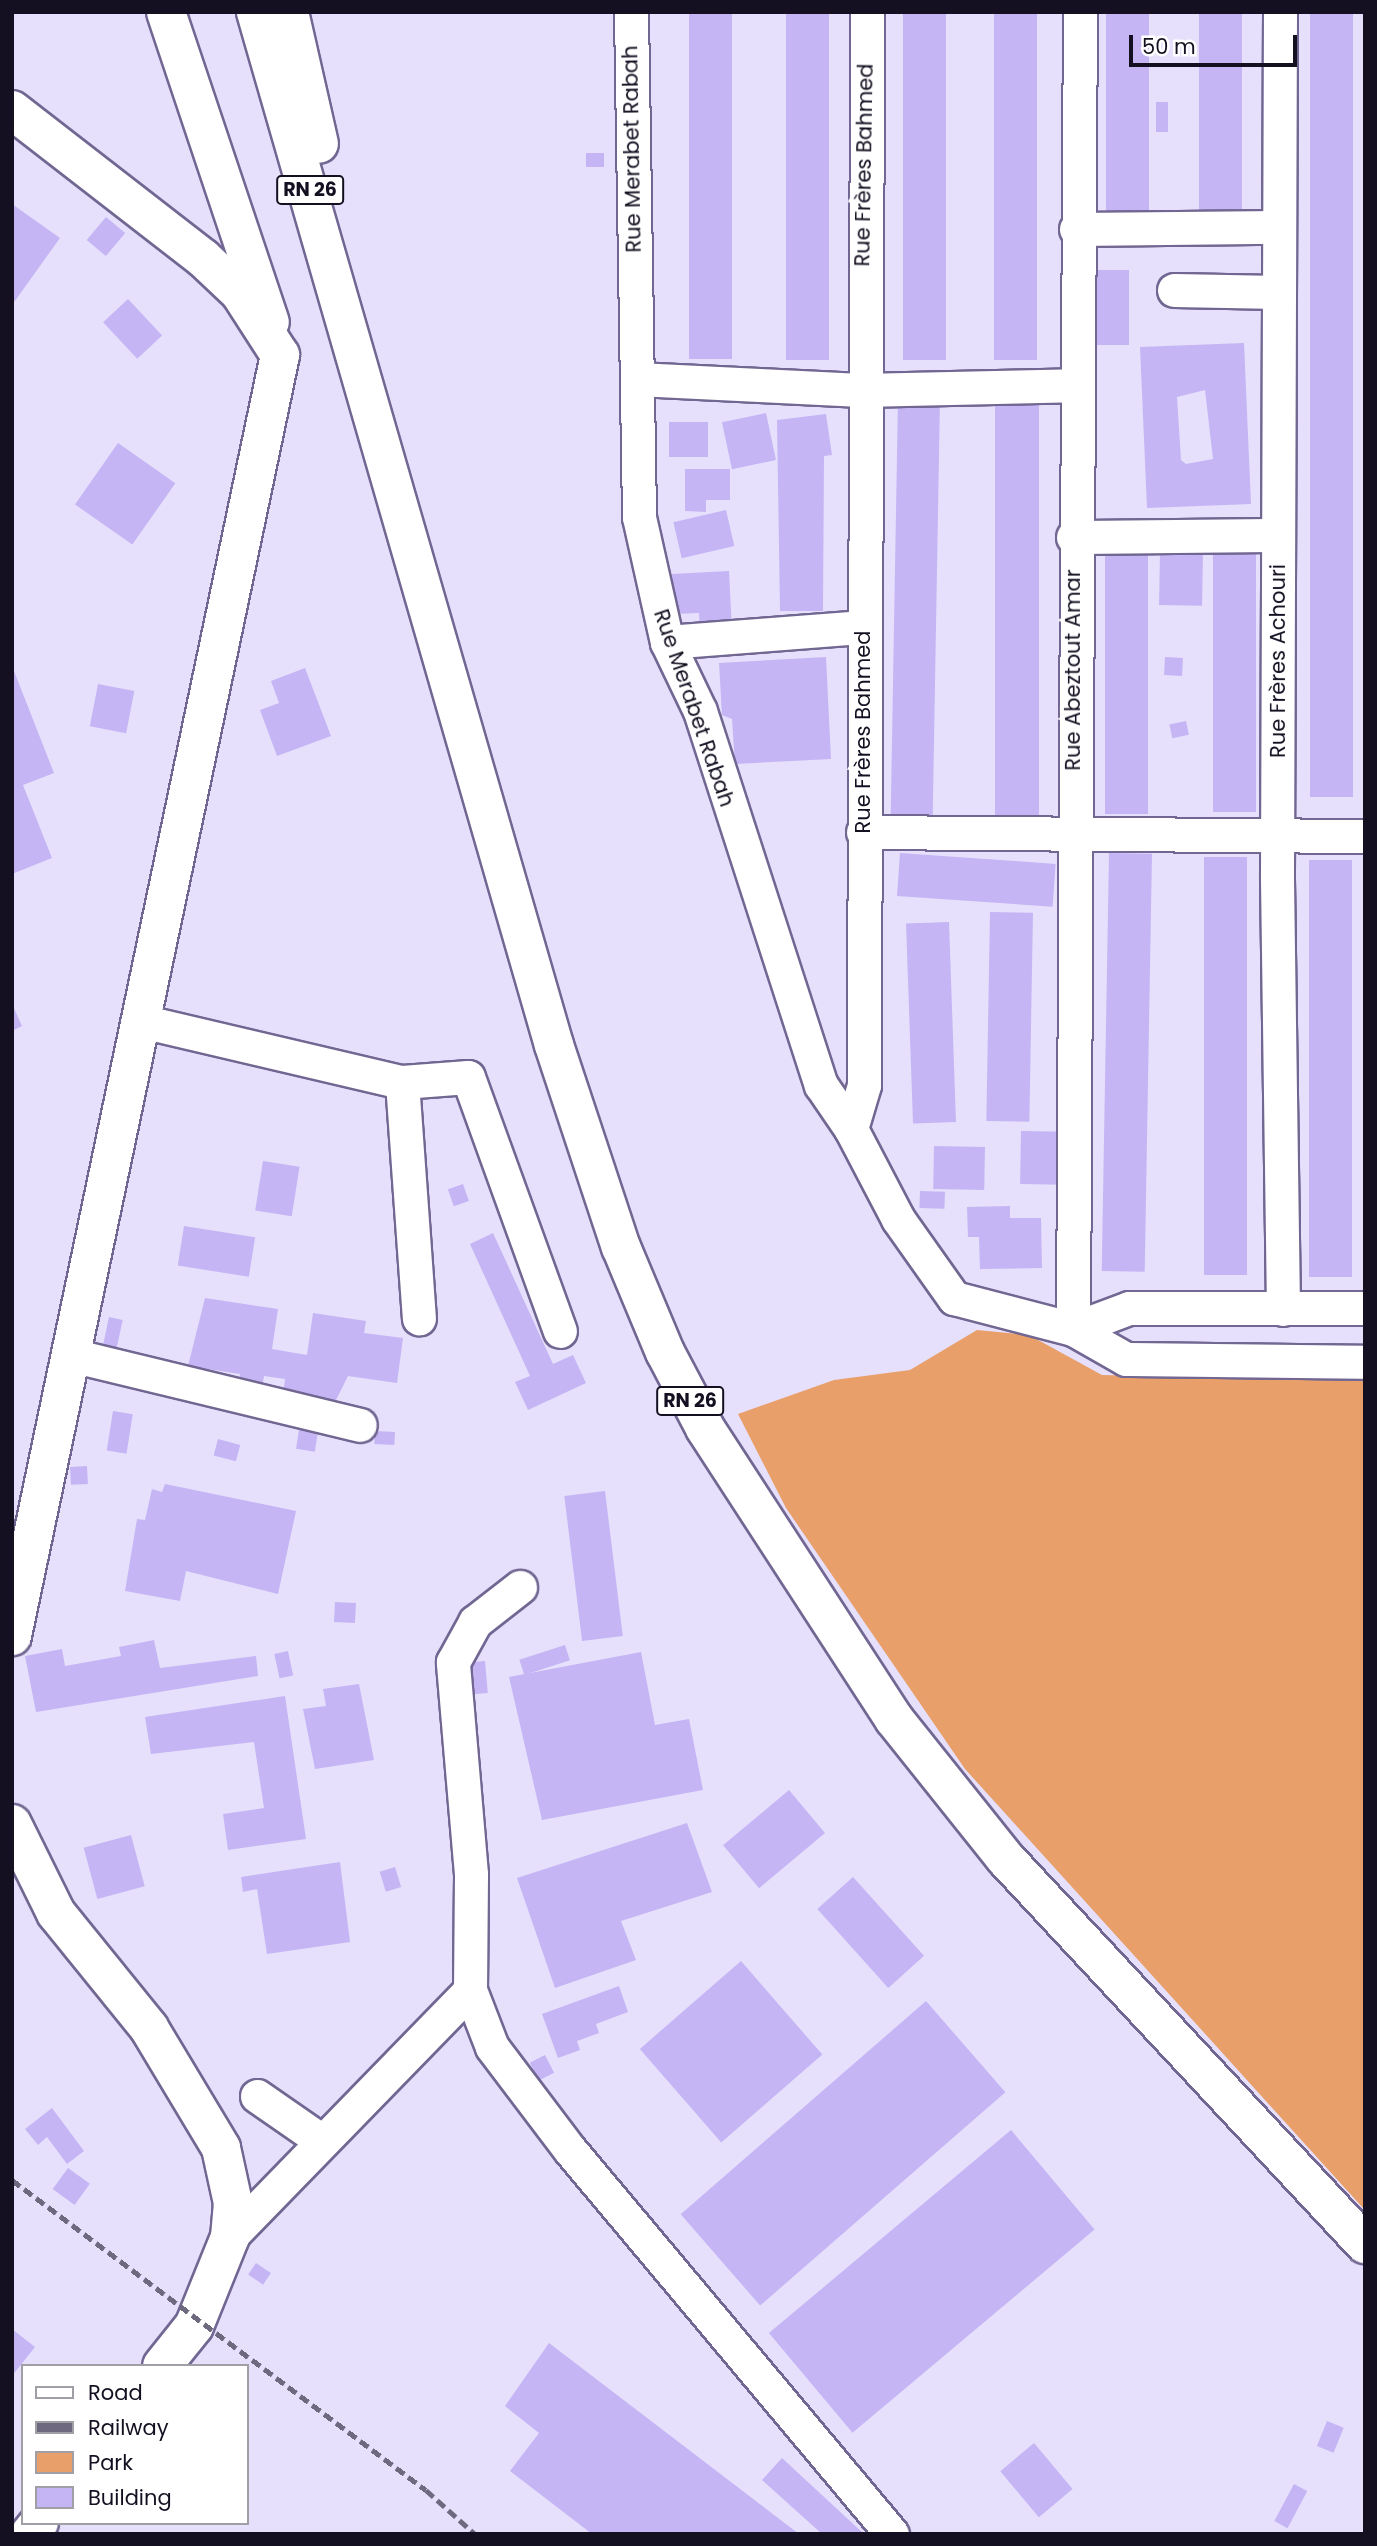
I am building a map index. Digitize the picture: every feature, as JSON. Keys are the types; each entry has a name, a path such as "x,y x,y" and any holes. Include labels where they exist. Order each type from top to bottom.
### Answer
{"main road":[{"path":"12,1636 280,355 166,12"},
{"name":"RN 26","path":"256,12 363,369 554,1045 621,1247 705,1428 864,1676 1005,1858 1365,2244"},
{"name":"RN 26","path":"289,12 363,369"},
{"path":"12,110 203,258 275,338"},
{"path":"12,1824 56,1913 149,2028 212,2126 233,2203 230,2237 194,2326 164,2364"}],"street":[{"name":"Rue Merabet Rabah","path":"631,12 639,517 667,642 700,710 821,1086 851,1129"},
{"name":"Rue Frères Bahmed","path":"851,1129 864,1085 861,390 867,12"},
{"name":"Rue Abeztout Amar","path":"1073,1329 1073,537 1080,12"},
{"name":"Rue Frères Achouri","path":"1280,12 1278,835 1283,1309"},
{"path":"1076,229 1279,227"},
{"path":"1174,290 1279,292"},
{"path":"637,379 861,390 1074,385"},
{"path":"1073,537 1278,535"},
{"path":"667,642 863,627"},
{"path":"863,832 1365,836"},
{"path":"141,1021 402,1082 453,1075 468,1077 477,1088 559,1331"},
{"path":"402,1082 419,1318"},
{"path":"851,1129 898,1219 954,1298 1073,1329 1126,1359 1365,1362"},
{"path":"1073,1329 1129,1308 1365,1308"},
{"path":"1197,1309 1211,1360"},
{"path":"71,1355 360,1425"},
{"path":"520,1587 475,1622 453,1662 471,1874 470,1990 492,2047 570,2150 892,2534"},
{"path":"230,2237 470,1990"},
{"path":"257,2096 322,2141"}],"green space":[{"path":"977,1330 1029,1335 1102,1375 1365,1381 1363,2208 965,1769 786,1508 738,1414 834,1380 910,1370"}],"building":[{"path":"689,12 732,12 732,359 689,359"},
{"path":"786,12 829,12 829,360 786,360"},
{"path":"903,12 946,12 946,360 903,360"},
{"path":"994,12 1037,12 1037,360 994,360"},
{"path":"1106,12 1149,12 1149,212 1106,212"},
{"path":"1199,12 1242,12 1242,212 1199,212"},
{"path":"1310,12 1353,12 1353,797 1310,797"},
{"path":"1156,102 1168,102 1168,132 1156,132"},
{"path":"586,153 604,153 604,167 586,167"},
{"path":"12,204 60,238 12,305"},
{"path":"106,217 125,233 106,256 87,240"},
{"path":"1095,270 1129,270 1129,345 1095,345"},
{"path":"128,299 162,336 137,359 103,322"},
{"path":"1244,343 1251,504 1147,508 1140,347","holes":["1205,390 1213,459 1186,464 1181,460 1177,397"]},
{"path":"898,397 940,398 933,816 891,815"},
{"path":"995,400 1039,400 1039,817 995,817"},
{"path":"766,413 776,460 732,469 722,422"},
{"path":"826,414 832,455 824,456 823,611 780,611 777,420"},
{"path":"669,422 708,422 708,457 669,457"},
{"path":"118,443 175,483 132,545 75,504"},
{"path":"685,469 730,469 730,500 706,500 706,512 685,511"},
{"path":"726,510 734,546 682,558 673,522"},
{"path":"1213,551 1256,551 1256,812 1213,812"},
{"path":"1160,552 1203,553 1202,606 1159,605"},
{"path":"1105,554 1148,554 1148,814 1105,814"},
{"path":"729,571 732,630 700,632 699,613 674,614 672,574"},
{"path":"826,657 831,759 735,764 732,719 722,715 719,663"},
{"path":"1165,657 1183,658 1182,676 1164,675"},
{"path":"12,666 54,773 23,785 52,858 12,874"},
{"path":"305,668 331,736 277,756 260,710 279,703 271,681"},
{"path":"98,684 134,691 126,733 90,726"},
{"path":"1186,721 1189,735 1172,738 1169,725"},
{"path":"900,853 1056,864 1053,907 897,896"},
{"path":"1109,853 1152,854 1145,1272 1102,1271"},
{"path":"1204,857 1247,857 1247,1275 1204,1275"},
{"path":"1309,860 1352,860 1352,1277 1309,1277"},
{"path":"990,912 1033,913 1029,1122 986,1121"},
{"path":"949,922 956,1122 913,1123 906,924"},
{"path":"12,1004 22,1026 12,1031"},
{"path":"1021,1131 1064,1132 1063,1185 1020,1184"},
{"path":"934,1146 985,1147 984,1190 933,1189"},
{"path":"263,1161 300,1167 292,1216 255,1210"},
{"path":"463,1184 469,1201 454,1206 448,1189"},
{"path":"920,1191 945,1192 944,1209 919,1208"},
{"path":"1010,1206 1010,1218 1041,1218 1042,1268 980,1269 979,1237 968,1237 967,1207"},
{"path":"184,1226 255,1237 249,1277 178,1266"},
{"path":"493,1233 553,1364 573,1355 586,1383 528,1410 515,1382 530,1376 470,1244"},
{"path":"205,1298 278,1309 272,1349 307,1355 313,1313 366,1321 364,1333 403,1338 397,1383 348,1376 334,1404 283,1396 285,1379 264,1376 261,1393 238,1390 240,1374 188,1366"},
{"path":"109,1317 123,1320 115,1356 101,1353"},
{"path":"113,1411 133,1414 126,1454 107,1451"},
{"path":"299,1430 318,1433 315,1452 296,1449"},
{"path":"375,1431 395,1432 394,1445 374,1444"},
{"path":"218,1439 240,1445 236,1461 214,1455"},
{"path":"87,1466 88,1484 71,1485 70,1467"},
{"path":"165,1484 296,1511 278,1594 186,1571 180,1601 125,1591 137,1519 145,1520 152,1489 162,1492"},
{"path":"605,1491 623,1636 582,1641 564,1496"},
{"path":"335,1602 356,1603 355,1623 334,1622"},
{"path":"154,1640 160,1668 256,1656 258,1676 36,1712 25,1656 62,1649 65,1666 121,1656 119,1647"},
{"path":"565,1645 570,1660 524,1675 519,1660"},
{"path":"288,1651 293,1675 280,1678 274,1654"},
{"path":"641,1652 655,1725 689,1719 703,1790 542,1820 509,1677"},
{"path":"485,1661 488,1693 469,1695 466,1663"},
{"path":"359,1684 374,1760 315,1769 303,1709 326,1706 323,1689"},
{"path":"285,1696 306,1839 228,1850 223,1814 264,1808 254,1742 151,1754 145,1717"},
{"path":"789,1790 825,1833 759,1888 723,1845"},
{"path":"687,1823 712,1892 621,1921 636,1960 555,1988 517,1878"},
{"path":"131,1835 145,1886 97,1899 84,1848"},
{"path":"340,1862 350,1942 267,1954 257,1889 243,1892 241,1877"},
{"path":"395,1867 401,1887 386,1892 380,1872"},
{"path":"853,1877 924,1956 888,1988 817,1909"},
{"path":"741,1961 822,2055 721,2142 640,2049"},
{"path":"619,1986 628,2012 596,2024 599,2033 577,2041 580,2050 558,2058 542,2014"},
{"path":"926,2001 1005,2092 760,2306 681,2214"},
{"path":"545,2055 554,2073 539,2081 530,2063"},
{"path":"52,2108 84,2151 67,2164 47,2137 38,2145 25,2129"},
{"path":"1011,2130 1095,2230 852,2433 769,2333"},
{"path":"68,2168 90,2184 75,2205 53,2189"},
{"path":"256,2263 271,2273 263,2285 248,2275"},
{"path":"12,2329 35,2347 12,2376"},
{"path":"549,2343 799,2534 592,2534 510,2471 539,2433 505,2406"},
{"path":"1327,2421 1344,2428 1334,2453 1317,2446"},
{"path":"1034,2443 1073,2489 1039,2517 1000,2471"},
{"path":"782,2458 864,2534 822,2534 762,2480"},
{"path":"1294,2484 1307,2491 1288,2528 1274,2521"}],"railway":[{"path":"12,2180 426,2490 475,2534"}]}
